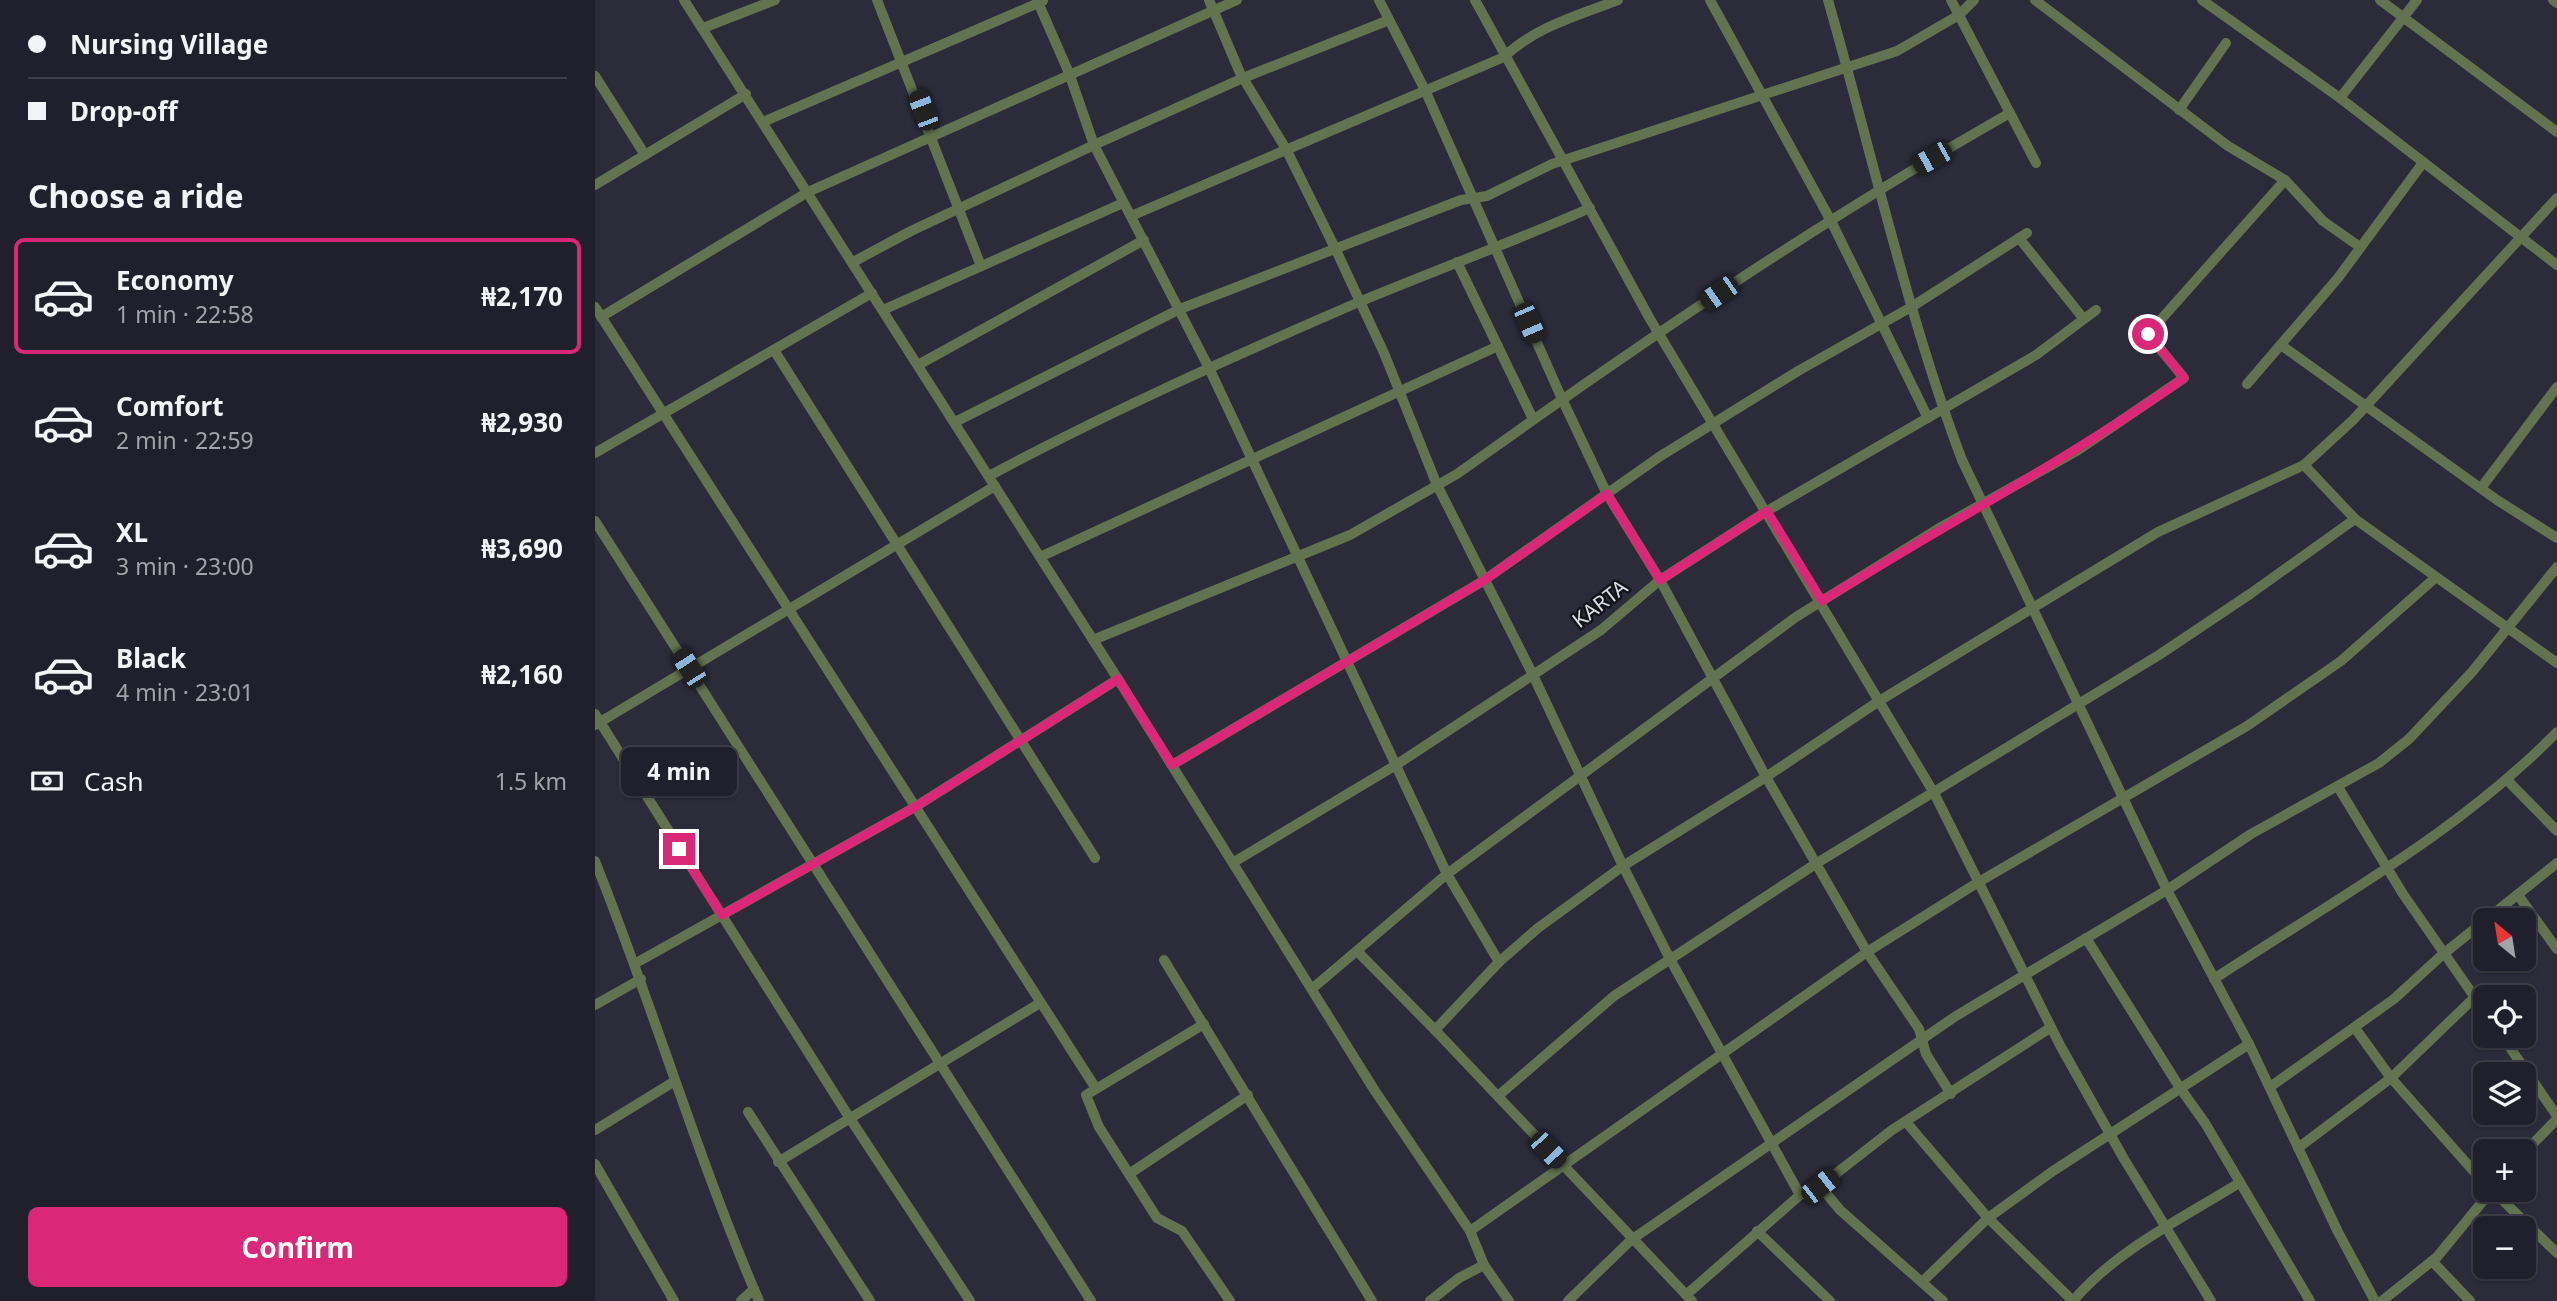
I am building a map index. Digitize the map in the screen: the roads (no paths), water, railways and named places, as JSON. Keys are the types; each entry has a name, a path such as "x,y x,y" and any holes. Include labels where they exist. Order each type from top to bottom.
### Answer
{"street":[{"path":"684,0 1234,862 1375,1091 1469,1231 1484,1265 1509,1301"},
{"path":"746,0 751,11"},
{"path":"703,29 775,0"},
{"path":"877,0 932,134 981,266"},
{"path":"1095,1087 598,312 808,192 1211,5 1237,0"},
{"path":"1379,0 1425,90 1607,494 1660,580 1766,777 1867,952 1919,1029 1926,1054 1951,1094"},
{"path":"1475,0 1504,57 1660,334 1822,601 1934,793 1976,883 2050,1028 2109,1134 2211,1301"},
{"path":"1131,216 1504,57 1519,43 1592,5 1618,0"},
{"path":"1710,0 1831,221 1928,418"},
{"path":"1828,0 1943,411 1962,460 2035,608 2077,704 2167,890 2249,1044 2338,1232 2375,1301"},
{"path":"1951,0 2036,163"},
{"path":"955,422 1180,309 1461,200 1487,196 1564,161 1897,51 1959,15 1974,0"},
{"path":"2035,0 2228,146 2285,180 2323,221 2361,247"},
{"path":"2202,0 2340,98 2422,164 2557,265"},
{"path":"2380,0 2557,132"},
{"path":"2340,98 2417,0"},
{"path":"2553,0 2557,3"},
{"path":"763,122 904,63 1040,1 1094,145 1209,368 1447,874 1499,962"},
{"path":"1211,5 1243,78 1286,149 1335,248 1401,393 1437,485 1483,581 1533,674 1623,866 1670,959 1773,1141 1800,1195"},
{"path":"853,262 959,208 1094,145 1243,78 1389,20"},
{"path":"2179,110 2226,43"},
{"path":"595,76 645,155"},
{"path":"595,185 746,94"},
{"path":"1093,640 1349,535 1437,485 1759,265 1912,169 2010,113"},
{"path":"2248,384 2361,247 2422,164"},
{"path":"1313,988 1447,874 1712,678 1822,601 2075,452 2184,378 2148,334 2285,180"},
{"path":"1435,1030 1499,962 1538,928 1623,866 1766,777 1879,701 2158,533 2304,466 2367,404 2557,198"},
{"path":"883,310 1123,203"},
{"path":"970,1301 849,1117 597,720 897,545 992,481 1209,368 1360,302 1590,208"},
{"path":"1172,765 1483,581 1714,423 1881,322 1913,306 2023,235 2083,318"},
{"path":"918,365 1144,240"},
{"path":"1457,262 1533,419"},
{"path":"595,453 873,293"},
{"name":"KARTA","path":"1234,862 1396,765 1601,630 1660,580 1767,511 2036,355 2096,310"},
{"path":"2281,345 2481,488 2557,538"},
{"path":"1040,557 1401,393 1498,346"},
{"path":"774,350 1019,742 1095,858"},
{"path":"2481,488 2557,387"},
{"path":"2304,466 2355,519 2557,663"},
{"path":"1497,1096 1614,996 1817,863 2159,655 2355,519"},
{"path":"595,522 1091,1301"},
{"path":"1568,1301 1631,1240 1921,1041 2022,975 2167,890 2251,834 2379,763 2409,739 2511,628 2557,567"},
{"path":"1469,1231 1867,952 1976,883 2246,726 2341,661 2435,578"},
{"path":"636,964 915,807 1118,679"},
{"path":"2214,979 2308,917 2389,869 2508,780 2557,732"},
{"path":"2508,780 2557,831"},
{"path":"2338,787 2442,955 2473,994"},
{"path":"595,861 636,964 719,1209 759,1301"},
{"path":"2270,1087 2354,1028 2557,863"},
{"path":"2518,895 2557,948"},
{"path":"2086,938 2205,1123 2310,1301"},
{"path":"1357,951 1689,1298 1757,1231 1800,1195 1820,1186 1906,1122 2050,1028"},
{"path":"1164,960 1372,1301"},
{"path":"595,1004 641,979"},
{"path":"2298,1148 2391,1078 2473,999"},
{"path":"778,1162 1040,1003"},
{"path":"1205,1024 1095,1087 1086,1095 1099,1126 1157,1217 1182,1231 1230,1301"},
{"path":"2354,1028 2391,1078 2473,1170"},
{"path":"1922,1282 1988,1218 2109,1134 2249,1044"},
{"path":"2510,1048 2557,1118 2536,1140"},
{"path":"595,1130 675,1081"},
{"path":"1129,1174 1248,1095"},
{"path":"747,1112 870,1301"},
{"path":"1906,1122 1988,1218 2073,1301 2089,1282 2239,1183"},
{"path":"595,1164 674,1301"},
{"path":"1820,1186 1840,1210 1922,1282 1936,1299"},
{"path":"2382,1301 2432,1261 2465,1227 2492,1190 2557,1253"},
{"path":"1757,1231 1830,1301"},
{"path":"2432,1261 2470,1301"},
{"path":"1430,1301 1459,1278 1484,1265"},
{"path":"741,1301 754,1289"}]}
